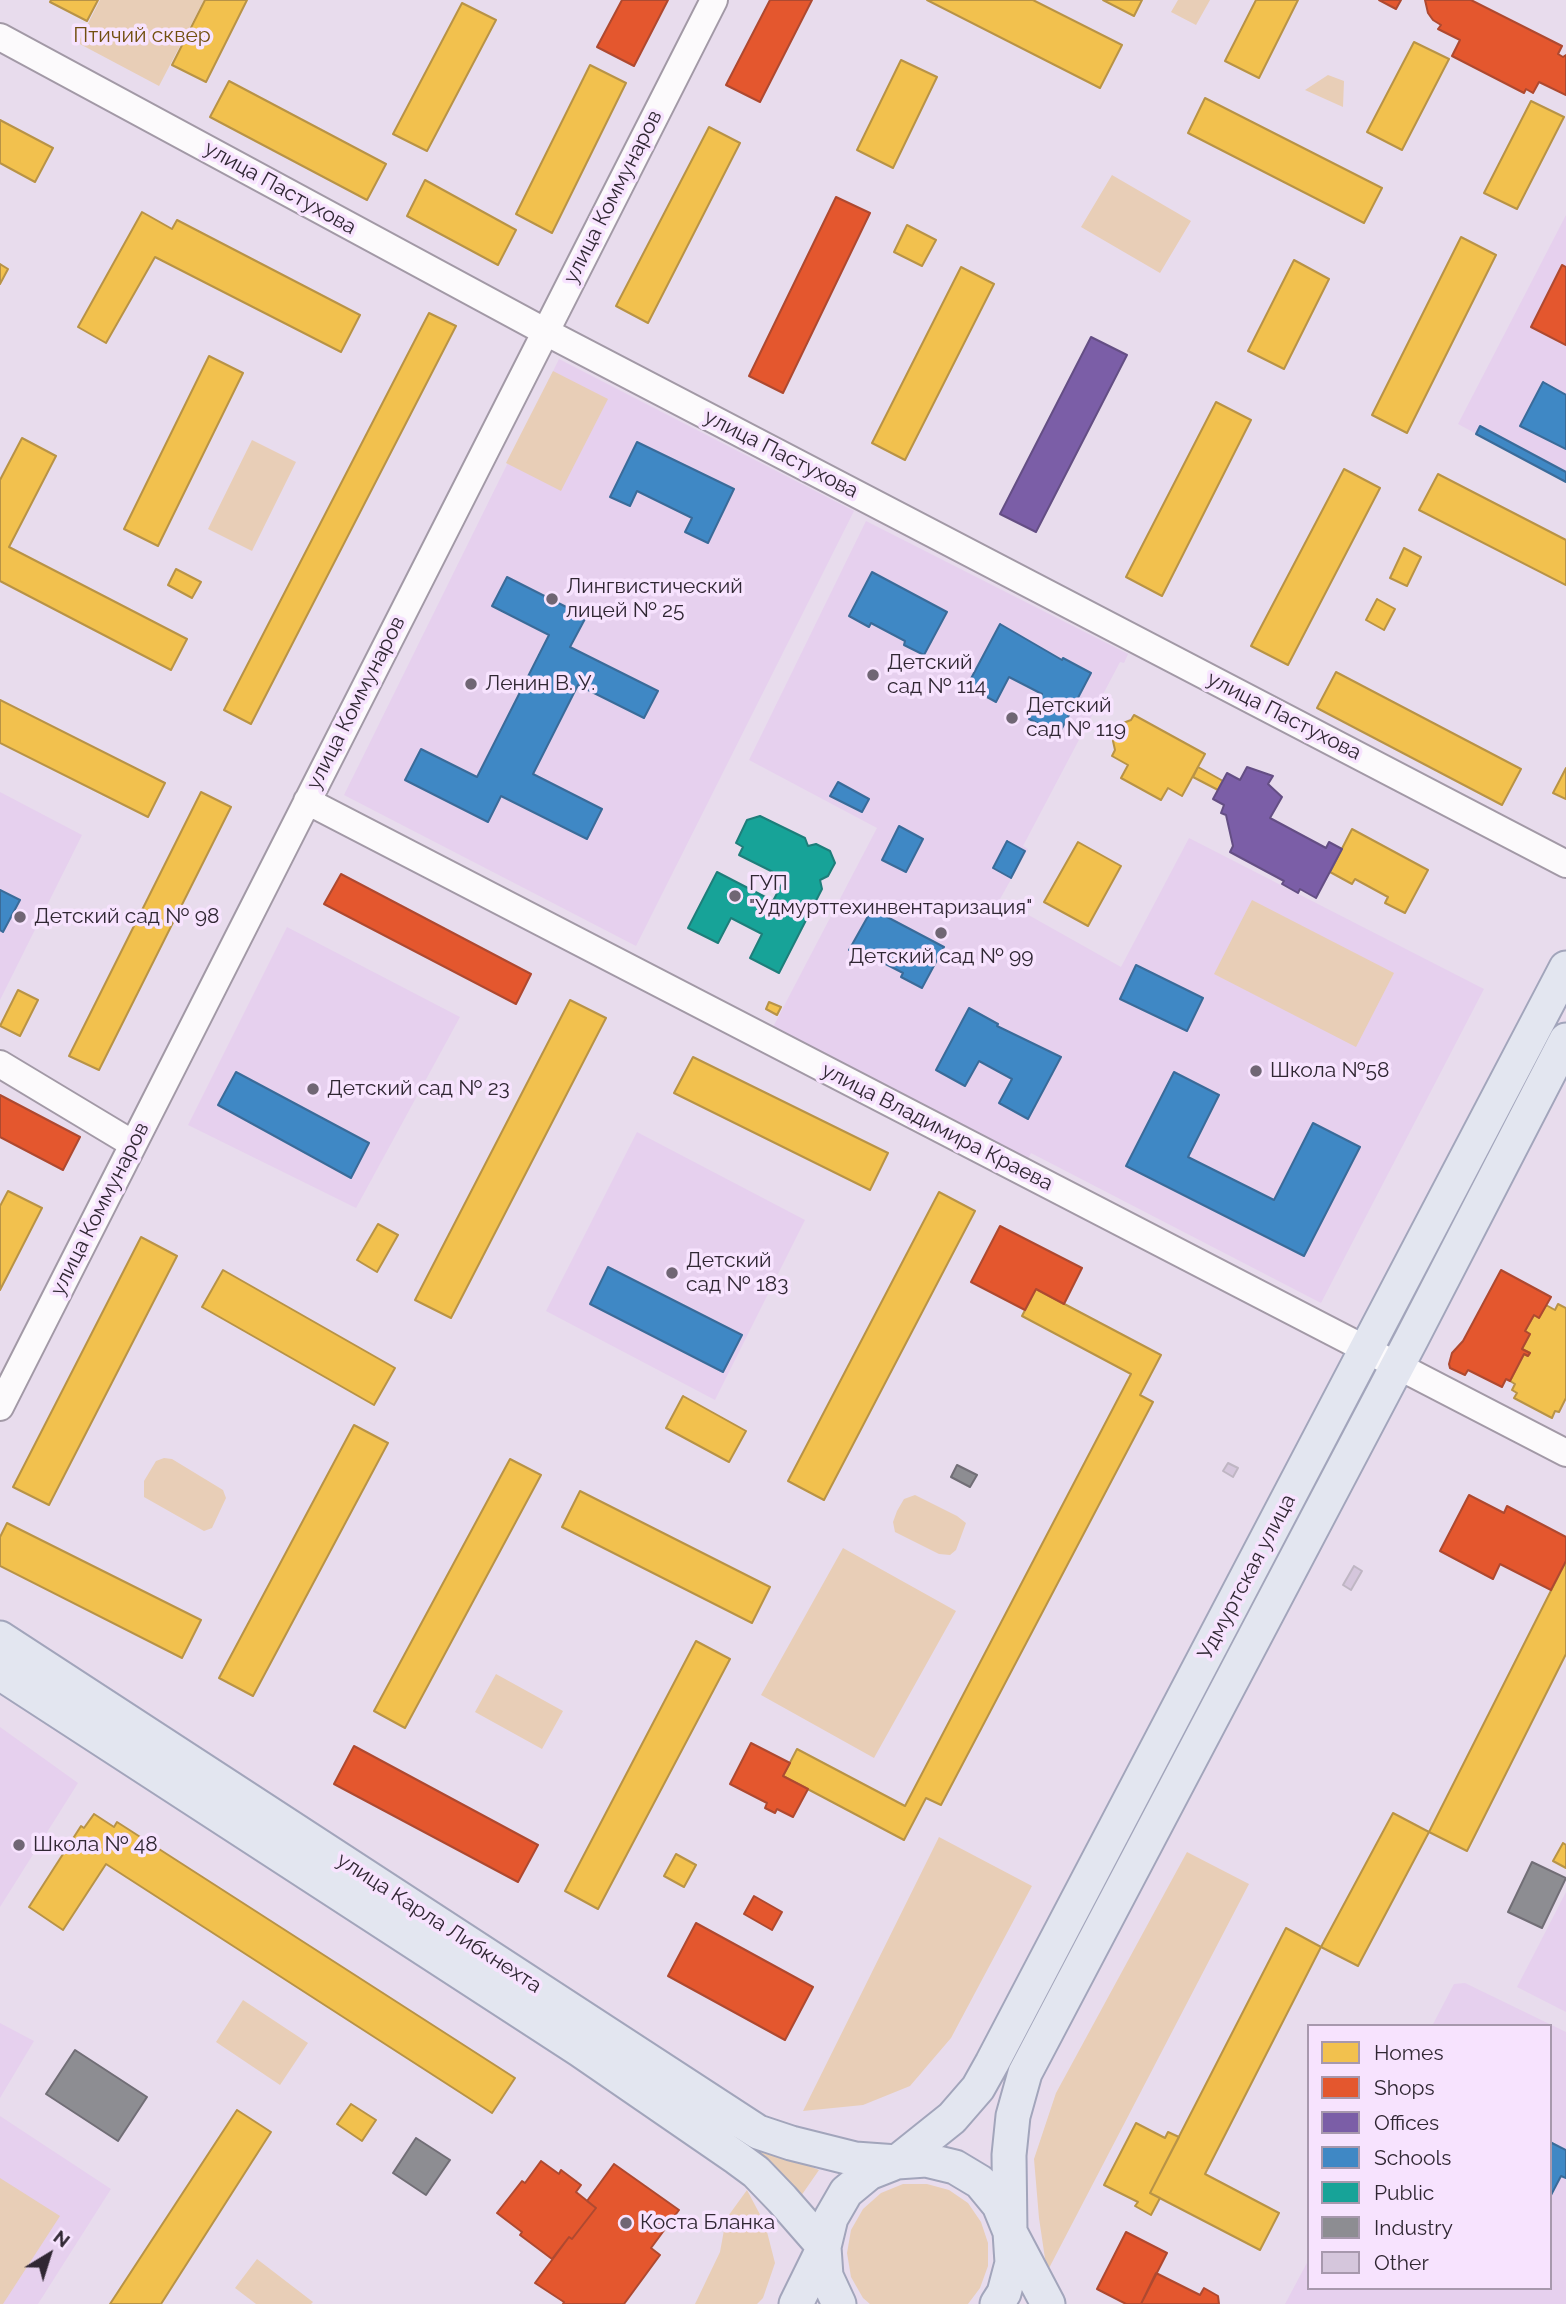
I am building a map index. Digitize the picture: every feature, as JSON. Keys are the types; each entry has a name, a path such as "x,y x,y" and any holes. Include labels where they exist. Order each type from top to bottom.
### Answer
{"main road":[{"name":"Удмуртская улица","path":"897,2162 952,2118 983,2080 1566,968"},
{"name":"Удмуртская улица","path":"997,2304 1004,2293 1012,2263 1009,2155 1013,2116 1025,2073 1566,1040"},
{"name":"улица Карла Либкнехта","path":"0,1638 758,2132 855,2159 897,2162 926,2160 955,2167 980,2182 999,2205 1010,2232"},
{"name":"улица Карла Либкнехта","path":"0,1673 580,2050 737,2158 756,2172 824,2247"},
{"path":"796,2304 824,2247 831,2218 846,2192 869,2173 897,2162"},
{"path":"1010,2232 1048,2304"},
{"path":"824,2247 827,2276 839,2304"}],"street":[{"name":"улица Коммунаров","path":"0,1407 714,0"},
{"name":"улица Пастухова","path":"0,37 544,331 1566,864"},
{"name":"улица Владимира Краева","path":"307,801 1566,1453"},
{"path":"0,1064 133,1144"}],"shaded area":[{"path":"1566,215 1566,482 1458,424"},
{"name":"Лингвистический лицей № 25","path":"559,359 854,511 636,946 344,795"},
{"path":"866,521 1128,654 1124,663 1120,662 1023,846 1028,849 1000,899 1121,967 1189,838 1484,989 1321,1303 1031,1153 1028,1159 773,1027 877,828 749,760"},
{"name":"Детский сад № 98","path":"0,792 82,835 0,1000"},
{"name":"Детский сад № 23","path":"287,927 460,1017 356,1208 188,1125"},
{"name":"Детский сад № 183","path":"637,1132 805,1220 715,1400 546,1311"},
{"name":"Школа № 48","path":"0,1727 78,1783 0,1907"},
{"path":"1566,1892 1566,2012 1517,1987"},
{"path":"1465,1983 1550,2024 1433,2024 1454,1984"},
{"path":"0,2023 34,2041 0,2098"},
{"path":"1552,2025 1566,2032 1566,2304 1285,2304 1307,2263 1307,2290 1552,2290"},
{"path":"0,2116 111,2189 38,2304 0,2304"}],"green space":[{"name":"Птичий сквер","path":"100,0 204,0 159,86 78,43"},
{"path":"1178,0 1210,0 1196,25 1171,12"},
{"path":"1328,75 1344,81 1343,107 1305,90"},
{"path":"1112,175 1191,221 1160,273 1081,227"},
{"path":"553,371 608,399 561,491 506,463"},
{"path":"252,440 296,462 252,551 208,529"},
{"path":"1252,900 1394,973 1356,1047 1214,974"},
{"path":"172,1459 223,1490 226,1498 212,1528 204,1531 144,1497 144,1481 156,1461"},
{"path":"915,1495 966,1523 956,1550 950,1555 939,1554 895,1532 893,1522 897,1511 904,1499"},
{"path":"843,1548 956,1611 874,1758 761,1695"},
{"path":"496,1674 563,1711 542,1749 475,1712"},
{"path":"939,1837 1032,1886 951,2038 910,2086 863,2105 803,2111"},
{"path":"1187,1852 1249,1884 1047,2272 1034,2159 1056,2093"},
{"path":"243,2000 308,2043 280,2085 216,2042"},
{"path":"753,2144 819,2170 801,2196"},
{"path":"0,2178 60,2216 3,2304 0,2304"},
{"path":"903,2184 927,2184 949,2190 968,2203 981,2222 988,2243 988,2266 980,2288 968,2304 870,2304 863,2298 851,2277 847,2253 851,2230 863,2209 881,2193"},
{"path":"747,2190 765,2224 775,2263 763,2298 757,2304 695,2304 720,2252 726,2219"},
{"path":"257,2259 313,2302 256,2304 235,2288"}],"building: Homes":[{"path":"98,0 87,21 50,2"},
{"path":"205,0 247,0 206,82 172,65"},
{"path":"927,0 1033,0 1122,45 1100,88"},
{"path":"1103,0 1142,0 1134,16"},
{"path":"1256,0 1298,0 1259,78 1225,61"},
{"path":"462,3 496,20 427,151 393,134"},
{"path":"1414,42 1449,59 1402,150 1367,132"},
{"path":"901,60 937,77 893,168 857,150"},
{"path":"590,65 626,83 552,233 516,214"},
{"path":"229,81 386,164 367,200 210,117"},
{"path":"1205,98 1382,188 1364,223 1188,133"},
{"path":"1531,101 1564,117 1517,209 1484,193"},
{"path":"0,120 53,148 35,182 0,163"},
{"path":"709,127 740,143 648,323 616,306"},
{"path":"425,180 516,230 498,265 407,216"},
{"path":"142,212 172,229 177,220 360,315 341,352 155,257 106,343 78,327"},
{"path":"907,225 936,240 922,266 894,252"},
{"path":"1461,237 1496,255 1407,433 1372,415"},
{"path":"1294,260 1329,279 1284,369 1248,351"},
{"path":"0,264 8,269 0,284"},
{"path":"961,267 994,284 905,460 872,443"},
{"path":"429,313 456,326 251,724 224,710"},
{"path":"209,356 243,373 158,546 124,529"},
{"path":"1216,402 1251,420 1162,596 1126,577"},
{"path":"22,438 56,456 9,547 187,639 171,670 0,581 0,480"},
{"path":"1344,469 1380,488 1288,665 1251,646"},
{"path":"1438,474 1566,540 1566,585 1419,510"},
{"path":"1404,548 1421,557 1407,586 1390,578"},
{"path":"176,569 201,582 192,598 168,585"},
{"path":"1377,599 1395,609 1384,630 1366,620"},
{"path":"1336,672 1521,769 1502,805 1317,708"},
{"path":"0,700 165,783 148,817 0,743"},
{"path":"1134,715 1205,754 1182,796 1168,788 1161,800 1121,778 1128,765 1112,756 1115,750 1113,741 1116,731"},
{"path":"1198,767 1223,781 1218,790 1193,777"},
{"path":"1566,768 1566,799 1553,793"},
{"path":"201,792 231,807 99,1070 69,1056"},
{"path":"1352,829 1428,870 1405,913 1385,903 1388,897 1355,879 1352,884 1330,872"},
{"path":"1078,842 1121,866 1088,926 1044,902"},
{"path":"18,990 38,1000 20,1036 0,1026"},
{"path":"570,1000 606,1018 451,1318 415,1300"},
{"path":"769,1002 781,1007 777,1015 766,1009"},
{"path":"693,1057 888,1153 870,1190 674,1093"},
{"path":"8,1191 42,1208 0,1290 0,1206"},
{"path":"939,1192 975,1211 824,1500 788,1481"},
{"path":"378,1224 398,1235 377,1272 357,1260"},
{"path":"141,1237 177,1256 49,1505 13,1487"},
{"path":"223,1270 395,1368 374,1405 202,1307"},
{"path":"1036,1289 1161,1355 1140,1395 1153,1402 941,1805 926,1798 904,1840 783,1776 797,1749 905,1806 1131,1374 1022,1316"},
{"path":"1558,1304 1566,1308 1566,1398 1559,1412 1555,1411 1552,1418 1514,1398 1517,1393 1512,1390 1515,1384 1510,1381 1524,1354 1528,1356 1530,1353 1522,1349 1530,1334 1525,1331 1534,1315 1539,1318 1546,1305 1555,1310"},
{"path":"683,1396 746,1431 729,1462 666,1428"},
{"path":"354,1425 388,1443 253,1696 219,1678"},
{"path":"510,1459 541,1475 405,1728 374,1711"},
{"path":"580,1491 770,1587 752,1623 562,1527"},
{"path":"7,1523 201,1620 182,1658 0,1566 0,1537"},
{"path":"1566,1561 1566,1654 1467,1851 1429,1832"},
{"path":"696,1641 730,1659 598,1909 565,1891"},
{"path":"1393,1813 1429,1832 1358,1966 1321,1947"},
{"path":"94,1814 114,1827 117,1822 515,2078 492,2113 106,1864 63,1930 29,1907 81,1826 84,1828"},
{"path":"1563,1843 1566,1845 1566,1868 1553,1861"},
{"path":"676,1854 696,1865 684,1887 664,1876"},
{"path":"1286,1928 1321,1947 1205,2174 1279,2213 1260,2250 1150,2193"},
{"path":"351,2104 376,2120 362,2141 337,2124"},
{"path":"237,2110 271,2132 161,2304 110,2304"},
{"path":"1136,2123 1165,2138 1168,2132 1179,2137 1150,2193 1160,2198 1151,2215 1135,2206 1138,2202 1104,2185"}],"building: Shops":[{"path":"622,0 668,0 634,66 597,47"},
{"path":"770,0 812,0 760,102 726,85"},
{"path":"1379,0 1401,0 1396,9"},
{"path":"1425,0 1471,0 1562,46 1558,54 1563,57 1566,55 1566,95 1539,82 1533,93 1526,89 1524,93 1452,56 1460,40 1438,29 1441,25 1428,13"},
{"path":"836,197 870,213 783,393 749,376"},
{"path":"1562,265 1566,267 1566,345 1531,327"},
{"path":"341,874 531,974 516,1004 324,904"},
{"path":"0,1095 80,1137 63,1170 0,1137"},
{"path":"1000,1226 1082,1268 1064,1304 1036,1289 1025,1310 971,1282"},
{"path":"1501,1270 1551,1297 1539,1318 1534,1315 1525,1331 1530,1334 1522,1349 1530,1353 1528,1356 1524,1354 1510,1381 1506,1379 1502,1387 1468,1370 1465,1375 1450,1368 1449,1364 1452,1353 1463,1341"},
{"path":"1469,1495 1504,1513 1507,1506 1566,1537 1566,1561 1551,1590 1500,1564 1493,1579 1440,1551"},
{"path":"751,1743 790,1763 783,1776 808,1789 793,1817 777,1809 775,1813 765,1808 767,1803 730,1784"},
{"path":"354,1746 538,1845 518,1882 334,1784"},
{"path":"754,1896 782,1912 772,1930 744,1914"},
{"path":"696,1923 813,1987 785,2040 668,1976"},
{"path":"541,2161 559,2174 561,2170 581,2185 576,2192 596,2208 552,2259 520,2235 522,2232 497,2213"},
{"name":"Коста Бланка","path":"614,2164 679,2210 651,2248 660,2255 624,2304 563,2304 564,2302 535,2283 569,2237 572,2239 596,2208 587,2201"},
{"path":"1126,2232 1167,2253 1141,2304 1126,2304 1097,2289"},
{"path":"1156,2273 1200,2295 1204,2288 1218,2296 1219,2304 1141,2304"}],"building: Offices":[{"path":"1091,337 1127,355 1036,532 1000,514"},
{"path":"1247,767 1273,776 1268,784 1282,797 1270,818 1326,848 1329,842 1342,849 1316,898 1300,889 1298,893 1282,884 1284,881 1230,852 1233,846 1226,815 1221,813 1224,805 1213,799 1227,773 1240,780"}],"building: Schools":[{"path":"1543,382 1566,395 1566,449 1520,426"},
{"path":"1480,426 1566,472 1566,482 1476,434"},
{"path":"637,442 734,489 708,543 685,532 692,518 637,491 630,506 610,497"},
{"path":"872,572 947,612 924,655 904,645 905,641 871,623 869,627 849,616"},
{"path":"507,577 586,617 570,647 658,691 644,718 578,685 533,774 602,809 587,839 501,796 488,822 405,780 421,749 477,777 549,635 492,606"},
{"path":"1000,624 1062,660 1063,658 1091,673 1059,734 1029,719 1042,694 1009,677 996,702 967,686"},
{"path":"838,782 869,799 862,812 830,796"},
{"path":"899,826 923,839 906,872 882,860"},
{"path":"1007,841 1025,851 1011,878 993,868"},
{"path":"0,890 20,900 3,932 0,930"},
{"path":"872,909 944,947 922,988 901,977 903,973 872,957 870,962 849,950"},
{"path":"1136,965 1203,998 1187,1031 1120,999"},
{"path":"969,1008 998,1024 997,1026 1061,1057 1028,1119 999,1103 1012,1079 979,1061 965,1086 936,1070"},
{"path":"236,1072 369,1143 351,1178 218,1105"},
{"path":"1174,1072 1219,1095 1188,1157 1274,1200 1313,1123 1360,1147 1304,1256 1126,1166"},
{"path":"608,1267 742,1335 723,1372 590,1304"},
{"path":"1552,2143 1566,2150 1566,2178 1561,2176 1552,2193"}],"building: Public":[{"name":"ГУП \"Удмурттехинвентаризация\"","path":"760,816 805,838 808,846 816,844 830,851 835,863 828,876 820,880 822,889 779,973 750,958 762,934 731,918 718,943 688,928 717,872 773,901 785,878 739,855 743,847 736,843 747,820"}],"building: Industry":[{"path":"957,1465 977,1475 970,1487 951,1477"},
{"path":"1532,1862 1566,1878 1542,1928 1508,1912"},
{"path":"75,2050 147,2097 118,2141 46,2094"},
{"path":"416,2138 450,2160 426,2195 393,2173"}],"building: Other":[{"path":"1228,1463 1238,1468 1233,1477 1223,1471"},
{"path":"1354,1566 1362,1571 1351,1590 1343,1585"}],"place":[{"name":"Лингвистический лицей № 25","path":"552,599"},
{"name":"Детский сад № 114","path":"873,675"},
{"name":"Ленин В. У.","path":"471,684"},
{"name":"Детский сад № 119","path":"1012,718"},
{"name":"ГУП \"Удмурттехинвентаризация\"","path":"735,896"},
{"name":"Детский сад № 98","path":"20,917"},
{"name":"Детский сад № 99","path":"941,933"},
{"name":"Школа №58","path":"1256,1071"},
{"name":"Детский сад № 23","path":"313,1089"},
{"name":"Детский сад № 183","path":"672,1273"},
{"name":"Школа № 48","path":"19,1845"},
{"name":"Коста Бланка","path":"626,2223"}]}
